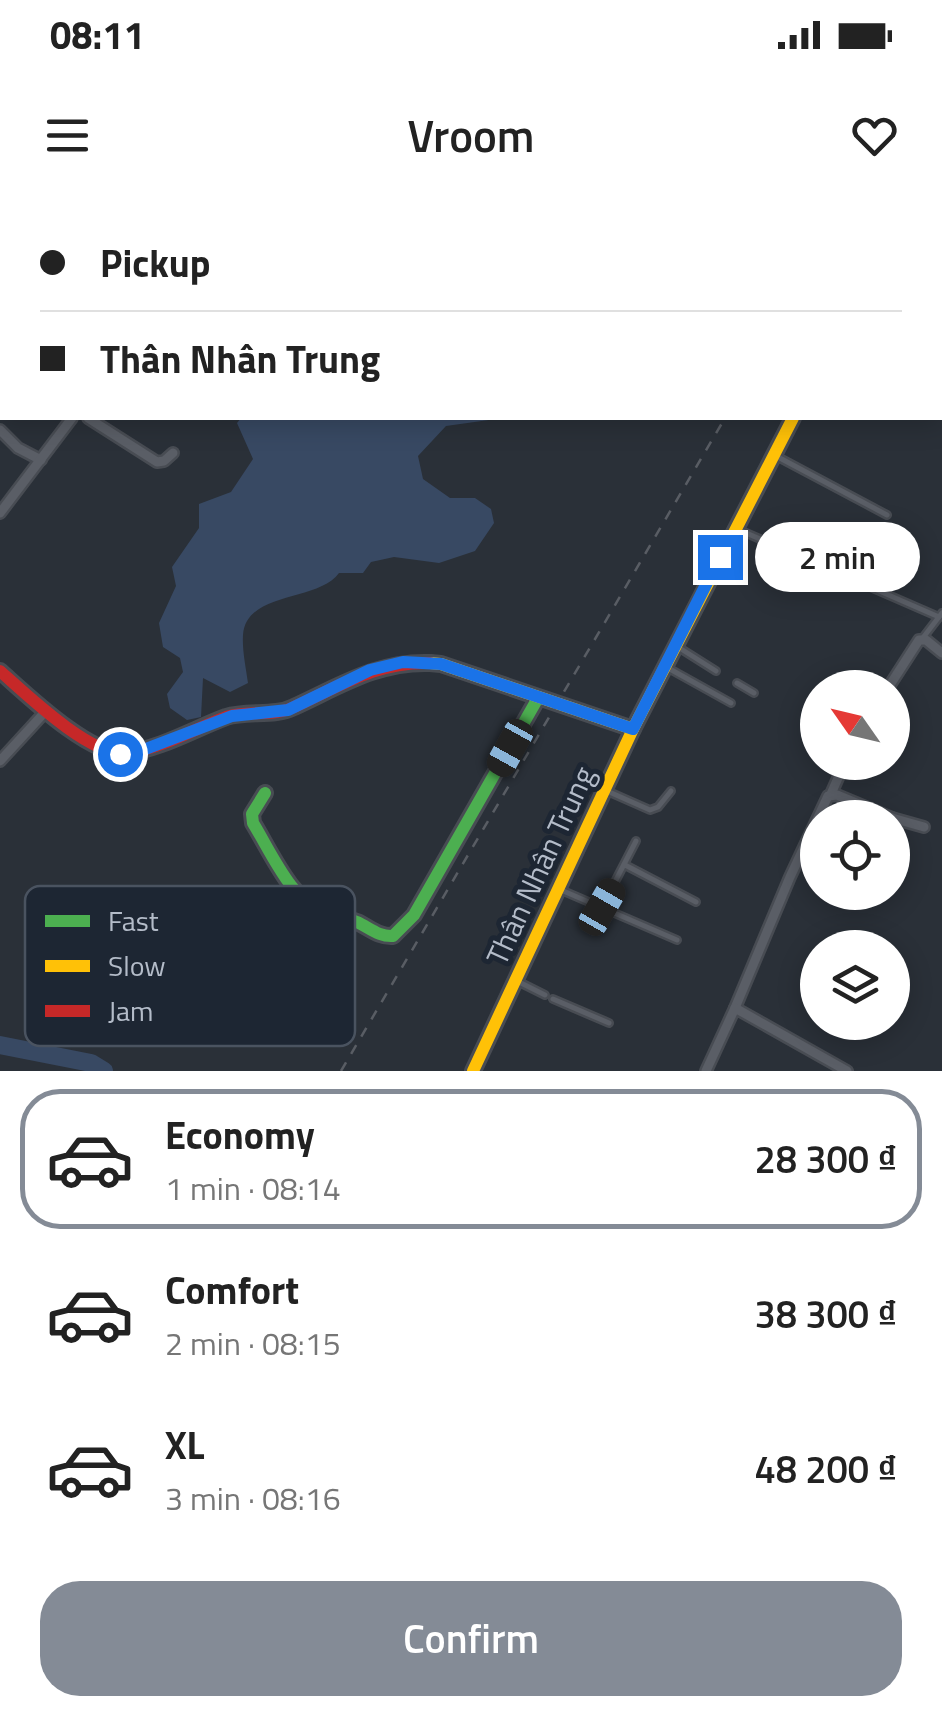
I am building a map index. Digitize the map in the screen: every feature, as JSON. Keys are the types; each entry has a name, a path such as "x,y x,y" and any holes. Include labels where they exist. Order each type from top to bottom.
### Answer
{"street":[{"path":"0,513 71,420"},
{"path":"91,420 157,462 173,453"},
{"name":"Thân Nhân Trung","path":"473,1071 633,729 792,420"},
{"path":"0,430 12,443 41,460"},
{"path":"900,670 922,639 942,653"},
{"path":"0,672 84,740 112,752 130,754 232,716 288,710 370,670 403,662 441,664 633,729"},
{"path":"355,922 378,937 394,935 414,915 538,698"},
{"path":"0,761 45,712"},
{"path":"706,1071 790,877 837,780"},
{"path":"265,793 252,814 253,823 296,886"},
{"path":"831,794 846,800"},
{"path":"910,823 924,827"},
{"path":"735,1008 847,1071"}],"lane":[{"path":"773,455 887,515"},
{"path":"734,528 940,615 922,639"},
{"path":"675,646 716,671"},
{"path":"665,666 732,703"},
{"path":"737,683 754,693"},
{"path":"604,790 650,810 658,808 671,791"},
{"path":"602,907 636,841"},
{"path":"626,864 696,902"},
{"path":"558,889 677,940"},
{"path":"514,980 545,995"},
{"path":"553,999 610,1023"}],"water":[{"path":"489,420 446,426 418,456 423,479 450,498 475,498 491,509 494,523 475,551 439,563 394,557 371,562 363,573 339,573 316,589 256,611 247,621 243,635 248,683 230,692 203,678 201,717 187,720 170,708 167,694 183,672 180,658 163,647 159,623 176,586 172,567 199,528 199,504 231,492 253,459 237,423"}],"waterway":[{"path":"0,1045 91,1063 104,1071"}],"railway":[{"path":"341,1071 724,420"}],"traffic: fast":[{"path":"355,922 393,936 414,915 538,698"},
{"path":"265,793 252,814 253,823 292,886"}],"traffic: slow":[{"path":"473,1071 633,729 792,420"},
{"path":"430,663 633,729"}],"traffic: jam":[{"path":"0,671 78,735 112,752 126,753 164,743 226,717 286,710 376,671 430,663"}],"route":[{"path":"120,754 143,750 232,716 288,710 370,670 418,661 458,669 633,729 720,557"}]}
